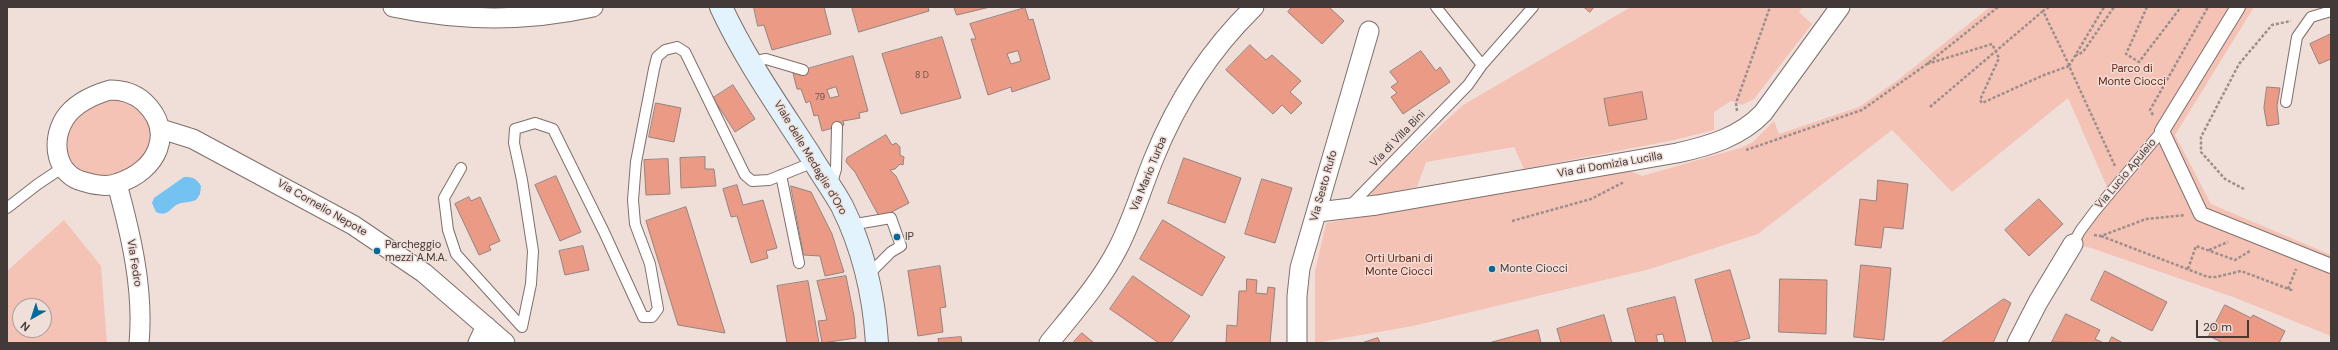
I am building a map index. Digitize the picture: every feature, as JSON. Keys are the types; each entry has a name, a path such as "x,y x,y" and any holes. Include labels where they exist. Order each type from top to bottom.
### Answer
{"main road":[{"name":"Viale delle Medaglie d'Oro","path":"721,7 751,62 831,188 850,225 867,276 875,314 877,343"}],"street":[{"path":"393,7 467,18 508,12 553,15 593,7"},
{"name":"Via Mario Turba","path":"1049,343 1092,290 1109,264 1131,221 1157,151 1190,85 1218,48 1254,7"},
{"name":"Via di Domizia Lucilla","path":"1318,212 1346,210 1678,153 1703,147 1740,132 1756,120 1771,103 1840,7"},
{"name":"Via Lucio Apuleio","path":"2162,131 2238,7"},
{"name":"Via Sesto Rufo","path":"1297,343 1299,276 1318,212 1346,106 1369,31"},
{"path":"118,90 133,94 151,109 160,122 161,129 158,148 154,157 137,174 117,184 96,184 80,181 62,168 57,151 57,141 64,119 77,105 97,94 118,90"},
{"name":"Via Cornelio Nepote","path":"161,129 204,144 353,225 424,273 482,335 505,343"},
{"path":"2162,131 2200,214 2331,266"},
{"name":"Via Fedro","path":"117,184 135,265 139,309 139,343"},
{"name":"Via Lucio Apuleio","path":"2017,343 2038,302 2077,238"}],"lane":[{"path":"1436,7 1482,65"},
{"name":"Via di Villa Bini","path":"1346,210 1468,85 1482,65 1533,7"},
{"path":"2286,102 2297,37 2311,17 2331,11"},
{"path":"460,168 444,198 448,230 456,254 522,327 531,284 533,251 522,180 514,143 515,129 535,123 553,129 610,245 643,317 652,317 658,309 650,264 635,224 633,200 643,120 657,57 665,50 676,47 685,52 745,175 752,181 769,180 814,162"},
{"path":"751,62 766,60 803,70"},
{"path":"831,188 836,169 837,127"},
{"name":"Via Lucio Apuleio","path":"2077,238 2123,178 2162,131"},
{"path":"7,208 62,168"},
{"path":"781,175 799,263"},
{"path":"850,225 891,218 901,246 891,252 867,276"}],"path":[{"path":"1740,132 1736,103 1770,7"},
{"path":"1745,150 1862,110 1927,64 1998,7"},
{"path":"1930,106 2049,7"},
{"path":"1927,64 1992,44 1999,58 1980,100 1982,103 2044,75 2069,66 2104,7"},
{"path":"2075,56 2083,52 2114,7"},
{"path":"2146,7 2126,54 2139,62 2182,7"},
{"path":"2162,131 2150,110 2208,7"},
{"path":"2043,11 2118,171 2123,178"},
{"path":"2244,189 2225,179 2201,152 2200,137 2239,64 2272,25 2311,17"},
{"path":"1512,221 1591,199 1626,180"},
{"path":"2077,238 2101,236 2146,219 2200,214"},
{"path":"2101,236 2188,269 2216,277 2241,271 2294,291"},
{"path":"2188,269 2196,246 2235,260 2250,251 2257,253"},
{"path":"2288,289 2297,268 2290,265"}],"green space":[{"path":"1631,7 1803,7 1799,12 1812,24 1754,99 1742,105 1731,101 1714,112 1714,130 1674,140 1524,169 1514,147 1426,162 1417,187 1375,197 1369,192 1463,105"},
{"name":"Parco di Monte Ciocci","path":"1990,7 2254,7 2175,135 2211,204 2331,255 2331,336 2233,297 2091,248 2073,244 2065,246 2107,187 2068,98 1952,192 1892,130 1758,234 1650,269 1413,326 1315,343 1315,271 1326,223 1630,171 1642,176 1740,148 1753,142 1774,121 1779,134 1859,107 1898,80"},
{"path":"119,100 129,104 137,110 148,124 151,133 151,142 147,152 138,164 114,177 106,178 82,172 76,167 68,155 66,143 69,132 75,122 94,106"},
{"path":"64,220 101,266 107,343 7,343 7,271"}],"water":[{"path":"184,177 194,178 201,186 200,194 196,200 177,204 164,214 156,212 152,203 154,198"}],"building":[{"path":"754,7 824,7 831,34 772,50 764,25 758,26"},
{"path":"852,7 928,7 929,11 859,32"},
{"path":"954,7 990,7 957,15"},
{"path":"1292,7 1329,7 1344,21 1322,44 1288,12"},
{"path":"1584,7 1594,7 1590,12"},
{"path":"1025,8 1029,20 1033,19 1050,79 1012,92 1011,87 988,95 971,39 976,39 970,24","holes":["1018,51 1021,61 1011,64 1007,54"]},
{"path":"2331,34 2331,59 2319,64 2310,44"},
{"path":"942,37 961,98 901,114 882,54"},
{"path":"1250,45 1266,60 1272,55 1301,81 1290,92 1302,103 1291,114 1282,105 1273,114 1226,70"},
{"path":"1421,51 1436,71 1440,67 1450,82 1403,114 1391,97 1397,93 1391,87 1398,82 1390,72"},
{"path":"853,56 868,111 859,113 860,118 843,121 844,125 822,131 818,115 814,116 810,101 806,103 801,89 797,89 793,73","holes":["836,87 839,96 830,98 827,90"]},
{"path":"733,85 755,119 735,132 713,98"},
{"path":"2267,87 2280,88 2277,106 2279,124 2267,126 2264,108"},
{"path":"1642,92 1647,119 1609,126 1604,99"},
{"path":"656,103 681,108 674,142 649,137"},
{"path":"886,135 892,145 896,143 900,147 900,155 904,157 903,165 900,164 895,169 890,170 896,176 909,203 880,218 855,172 846,162 847,158"},
{"path":"705,157 705,169 714,169 716,186 681,188 680,158"},
{"path":"1184,158 1241,178 1225,223 1168,203"},
{"path":"668,159 670,194 646,195 644,160"},
{"path":"556,176 581,232 560,241 535,185"},
{"path":"1262,179 1292,188 1275,243 1245,234"},
{"path":"1878,180 1908,184 1903,229 1884,227 1881,248 1855,245 1860,199 1876,201"},
{"path":"737,185 743,205 763,200 777,248 766,251 768,258 751,263 737,216 731,217 723,189"},
{"path":"791,186 811,192 832,234 844,272 825,276 820,256 804,255"},
{"path":"469,197 471,201 480,197 500,241 489,246 491,250 479,255 455,204"},
{"path":"2039,199 2063,224 2029,256 2005,230"},
{"path":"686,207 725,333 678,325 646,221"},
{"path":"1163,220 1225,257 1202,296 1140,259"},
{"path":"583,246 589,270 565,275 559,251"},
{"path":"1861,265 1891,268 1884,340 1854,337"},
{"path":"940,266 946,307 940,308 943,332 918,336 908,271"},
{"path":"1730,270 1750,338 1731,343 1713,343 1695,280"},
{"path":"2105,271 2167,302 2152,331 2091,300"},
{"path":"846,276 854,316 856,338 822,343 818,321 827,320 817,281"},
{"path":"1133,276 1190,316 1171,343 1159,343 1110,309"},
{"path":"1247,279 1257,280 1256,293 1267,294 1268,287 1275,288 1270,343 1226,343 1227,325 1237,326 1239,291 1246,291"},
{"path":"1780,279 1827,280 1826,334 1779,332"},
{"path":"808,281 819,343 787,343 777,286"},
{"path":"1675,297 1686,343 1665,343 1663,334 1656,335 1658,343 1636,343 1627,309"},
{"path":"2004,299 2011,303 1993,343 1941,343"},
{"path":"2225,305 2251,318 2253,315 2285,331 2279,343 2223,343 2209,336"},
{"path":"2066,314 2100,330 2095,339 2104,343 2052,342"},
{"path":"1604,315 1612,343 1561,343 1557,329"},
{"path":"1538,330 1541,343 1489,343"},
{"path":"1082,333 1094,343 1073,343"},
{"path":"961,337 962,343 939,343 938,339"},
{"path":"2112,337 2123,343 2109,343"},
{"path":"1378,338 1380,343 1362,343"}],"place":[{"name":"IP","path":"897,237"},
{"name":"Parcheggio mezzi A.M.A.","path":"377,251"},
{"name":"Monte Ciocci","path":"1492,269"}],"park label":[{"name":"Orti Urbani di Monte Ciocci","path":"1399,265"}]}
